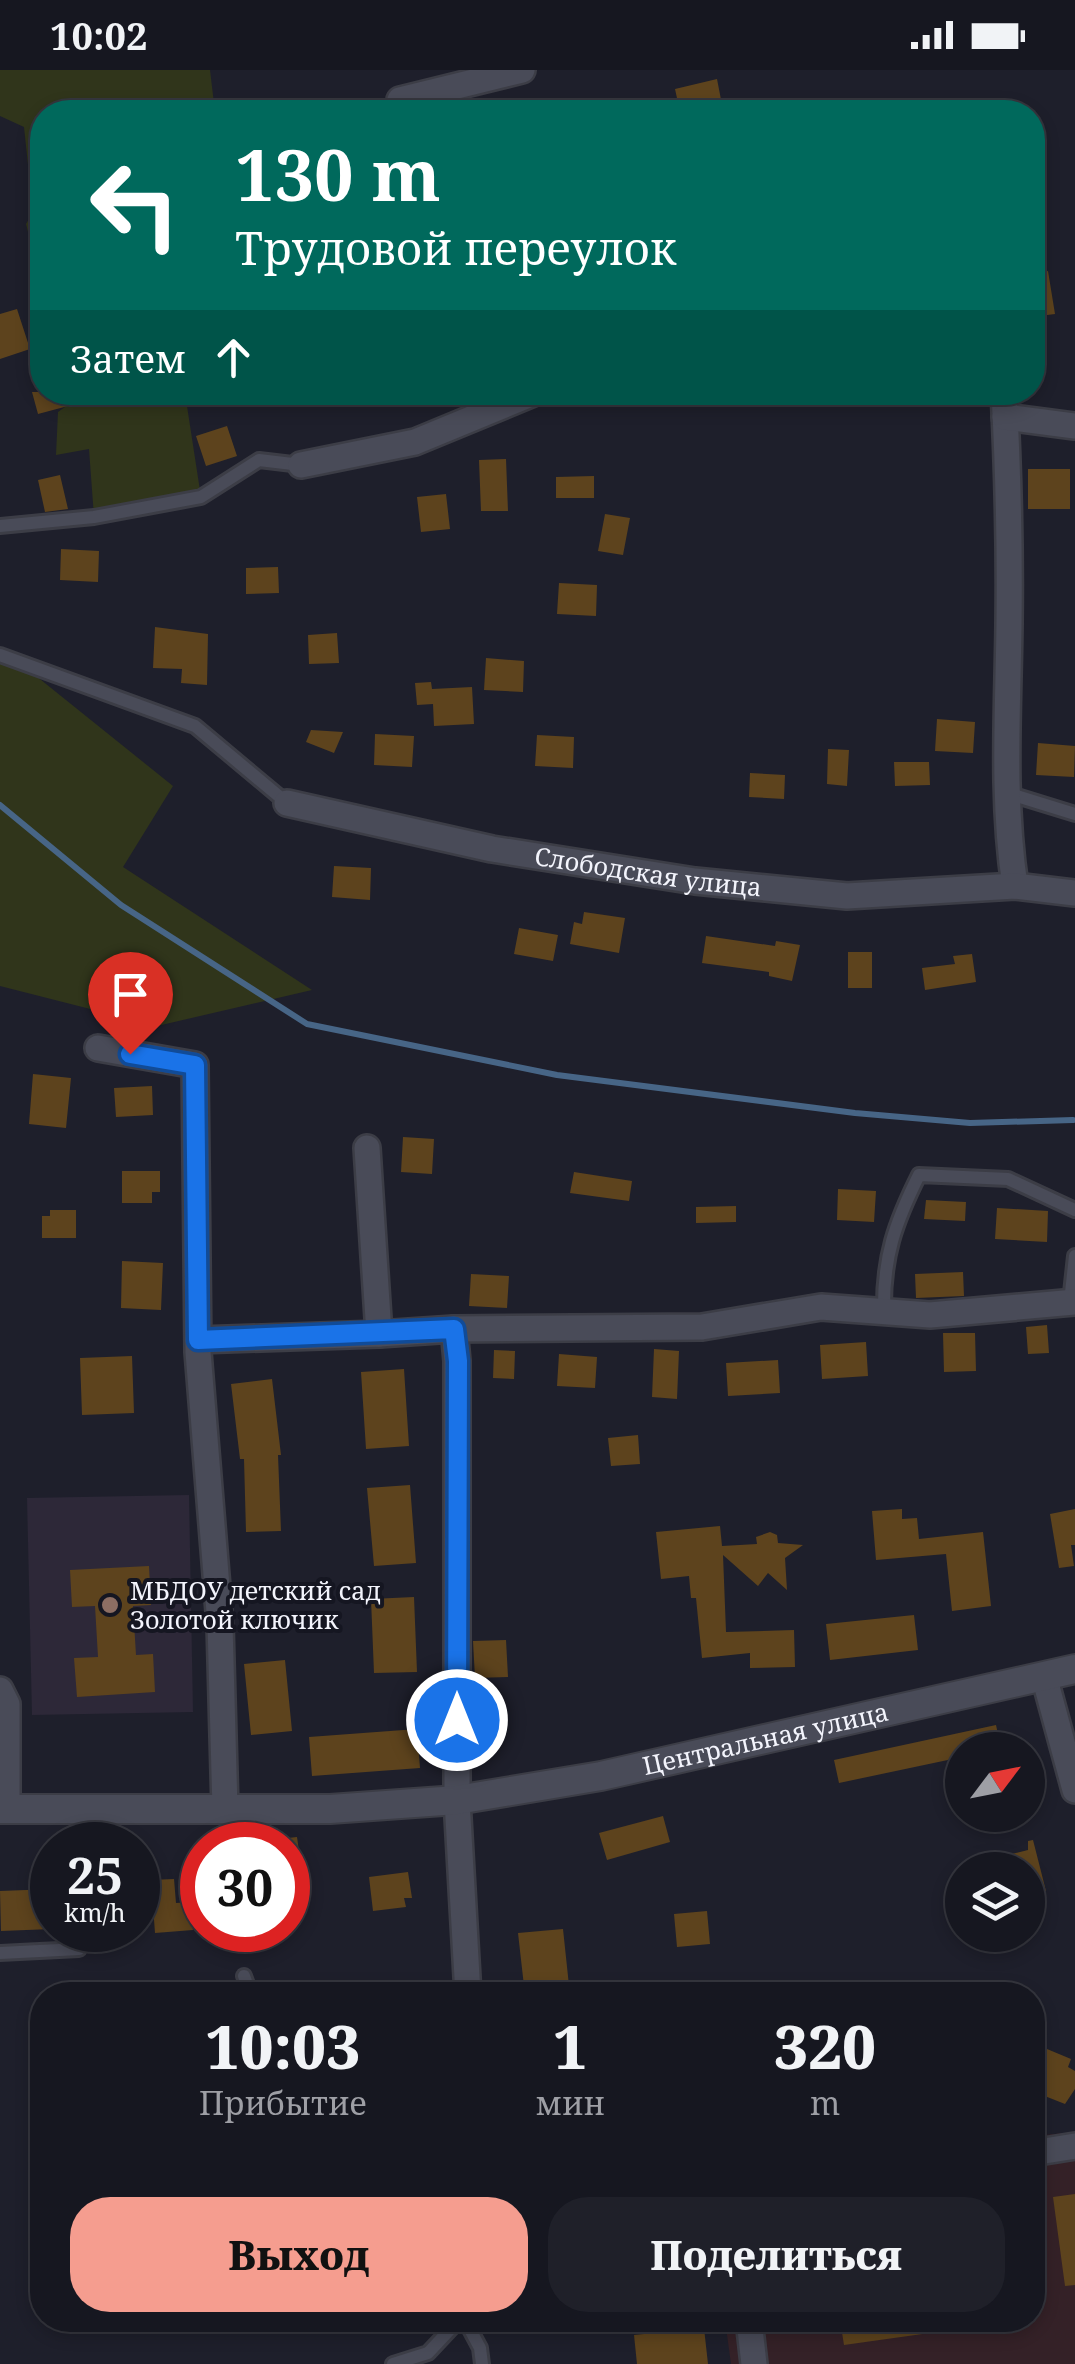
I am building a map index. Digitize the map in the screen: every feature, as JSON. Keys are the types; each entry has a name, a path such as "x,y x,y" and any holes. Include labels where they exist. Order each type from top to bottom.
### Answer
{"street":[{"path":"421,100 522,70"},
{"path":"301,465 416,442 469,405"},
{"path":"1015,886 1007,793 1005,405 1075,426"},
{"name":"Слободская улица","path":"288,804 492,849 694,881 847,896 1015,886 1075,893"},
{"path":"98,1048 195,1065 198,1340 220,1624 224,1810"},
{"path":"367,1148 379,1334"},
{"path":"198,1340 454,1329 702,1327 821,1307 930,1315 1072,1302"},
{"path":"454,1329 458,1361 457,1800 467,1982"},
{"name":"Центральная улица","path":"3,1809 330,1809 457,1800 601,1776 1075,1669"},
{"path":"1044,1676 1075,1790"},
{"path":"0,1690 6,1704 3,1809"},
{"path":"1045,2151 1075,2146"},
{"path":"750,2332 754,2364"}],"lane":[{"path":"0,526 94,516 200,497 259,460 301,465"},
{"path":"0,655 195,726 288,804"},
{"path":"1007,793 1075,814"},
{"path":"884,1312 883,1282 895,1223 919,1175 1008,1178 1075,1210"},
{"path":"1072,1302 1075,1256"},
{"path":"0,1952 30,1951"},
{"path":"244,1976 246,1982"},
{"path":"393,2364 428,2353 450,2332"},
{"path":"470,2332 480,2348 482,2364"}],"shaded area":[{"name":"МБДОУ детский сад Золотой ключик","path":"189,1495 193,1712 32,1715 27,1498"},
{"path":"1075,2132 1075,2364 731,2364 727,2332 1045,2332 1045,2135"}],"green space":[{"path":"0,70 210,70 214,100 30,100 30,184 24,127 0,116"},
{"path":"68,405 187,405 201,497 94,517 89,449 56,455 58,412"},
{"path":"0,647 173,786 123,867 312,990 157,1026 0,986"}],"building":[{"path":"717,79 721,100 677,100 675,89"},
{"path":"1048,271 1055,314 1045,315"},
{"path":"17,309 30,349 0,359 0,314"},
{"path":"36,405 68,406 38,414"},
{"path":"227,426 237,456 206,466 196,436"},
{"path":"506,459 508,511 481,511 479,460"},
{"path":"1028,469 1070,469 1070,509 1028,509"},
{"path":"60,475 68,509 45,512 38,480"},
{"path":"594,476 594,498 556,498 556,477"},
{"path":"446,494 450,529 421,532 417,497"},
{"path":"605,514 630,518 623,555 598,551"},
{"path":"61,549 99,551 98,582 60,580"},
{"path":"278,567 279,593 246,594 246,568"},
{"path":"559,583 597,585 596,616 557,614"},
{"path":"155,627 208,634 207,685 181,683 182,669 153,668"},
{"path":"337,633 339,663 309,664 308,635"},
{"path":"486,658 524,661 523,692 484,690"},
{"path":"431,682 432,689 472,687 474,724 434,726 433,704 417,705 415,683"},
{"path":"937,719 975,722 973,753 935,751"},
{"path":"311,730 343,732 334,753 306,742"},
{"path":"375,734 414,736 412,767 374,765"},
{"path":"537,735 574,737 573,768 535,766"},
{"path":"1038,743 1075,746 1074,777 1036,775"},
{"path":"828,749 849,750 847,786 827,784"},
{"path":"894,762 929,762 930,785 895,786"},
{"path":"750,773 785,775 784,799 749,797"},
{"path":"334,866 371,868 370,900 332,897"},
{"path":"584,912 625,918 619,953 570,944 574,922 582,924"},
{"path":"519,928 558,935 553,961 514,954"},
{"path":"706,936 775,946 776,941 800,945 792,981 769,976 769,972 702,963"},
{"path":"848,952 872,952 872,988 848,988"},
{"path":"972,954 976,982 925,990 922,968 955,964 953,956"},
{"path":"33,1074 71,1078 66,1128 29,1124"},
{"path":"152,1086 153,1115 116,1117 114,1088"},
{"path":"403,1137 434,1139 432,1174 401,1172"},
{"path":"122,1171 160,1171 160,1192 152,1192 152,1203 122,1203"},
{"path":"574,1172 632,1181 629,1201 570,1193"},
{"path":"838,1189 876,1191 874,1222 837,1220"},
{"path":"926,1200 966,1202 965,1221 924,1219"},
{"path":"736,1206 736,1222 696,1223 696,1207"},
{"path":"997,1208 1048,1211 1047,1242 995,1239"},
{"path":"50,1210 76,1210 76,1238 42,1238 42,1216 50,1216"},
{"path":"122,1261 163,1263 161,1310 121,1308"},
{"path":"963,1272 964,1296 916,1298 915,1274"},
{"path":"471,1274 509,1276 507,1308 469,1306"},
{"path":"1047,1325 1049,1353 1028,1354 1026,1327"},
{"path":"943,1333 975,1333 976,1371 944,1372"},
{"path":"866,1342 868,1376 822,1379 820,1345"},
{"path":"654,1349 679,1351 677,1399 652,1397"},
{"path":"494,1350 515,1351 514,1379 493,1378"},
{"path":"559,1354 597,1357 595,1388 557,1386"},
{"path":"132,1356 134,1413 82,1415 80,1358"},
{"path":"778,1360 780,1393 728,1396 726,1363"},
{"path":"404,1369 409,1446 366,1449 361,1372"},
{"path":"272,1379 281,1455 281,1531 246,1532 244,1459 240,1459 231,1384"},
{"path":"638,1435 640,1464 611,1466 608,1438"},
{"path":"410,1485 416,1563 374,1566 367,1488"},
{"path":"902,1509 902,1519 917,1518 919,1539 983,1532 991,1606 952,1611 946,1554 876,1560 872,1511"},
{"path":"1075,1509 1075,1545 1071,1545 1074,1566 1059,1568 1050,1514"},
{"path":"720,1526 722,1546 757,1544 756,1537 770,1532 777,1535 778,1543 803,1545 785,1558 787,1590 768,1573 758,1586 723,1555 726,1632 794,1630 795,1667 750,1668 750,1653 702,1658 696,1598 691,1598 689,1576 661,1579 656,1532"},
{"path":"149,1566 151,1605 133,1606 136,1655 153,1654 155,1692 77,1697 74,1658 98,1657 95,1606 72,1607 70,1570"},
{"path":"414,1597 417,1672 374,1673 371,1599"},
{"path":"914,1615 918,1650 830,1660 826,1624"},
{"path":"506,1640 508,1677 475,1678 473,1641"},
{"path":"285,1660 292,1731 251,1735 244,1664"},
{"path":"996,1725 998,1732 964,1732"},
{"path":"417,1729 420,1768 312,1776 309,1737"},
{"path":"945,1736 945,1761 839,1783 834,1760"},
{"path":"663,1816 670,1842 607,1860 599,1833"},
{"path":"1033,1840 1036,1852 1020,1852 1028,1850 1028,1841"},
{"path":"408,1872 412,1898 404,1898 406,1907 373,1911 369,1877"},
{"path":"174,1879 176,1903 180,1903 180,1931 160,1933 160,1880"},
{"path":"30,1890 30,1930 1,1931 0,1891"},
{"path":"707,1911 710,1944 677,1947 674,1914"},
{"path":"563,1929 569,1982 524,1982 518,1933"},
{"path":"1047,2049 1071,2059 1068,2067 1075,2071 1075,2089 1065,2104 1045,2096"},
{"path":"1075,2194 1075,2285 1065,2286 1053,2197"},
{"path":"704,2332 708,2364 637,2364 634,2335"},
{"path":"842,2332 937,2332 844,2345"}],"waterway":[{"path":"0,805 121,905 307,1024 557,1075 855,1113 970,1123 1073,1120"}],"place":[{"name":"МБДОУ детский сад Золотой ключик","path":"110,1605"}],"route":[{"path":"130,1054 195,1065 198,1340 454,1329 458,1361 457,1720"}]}
